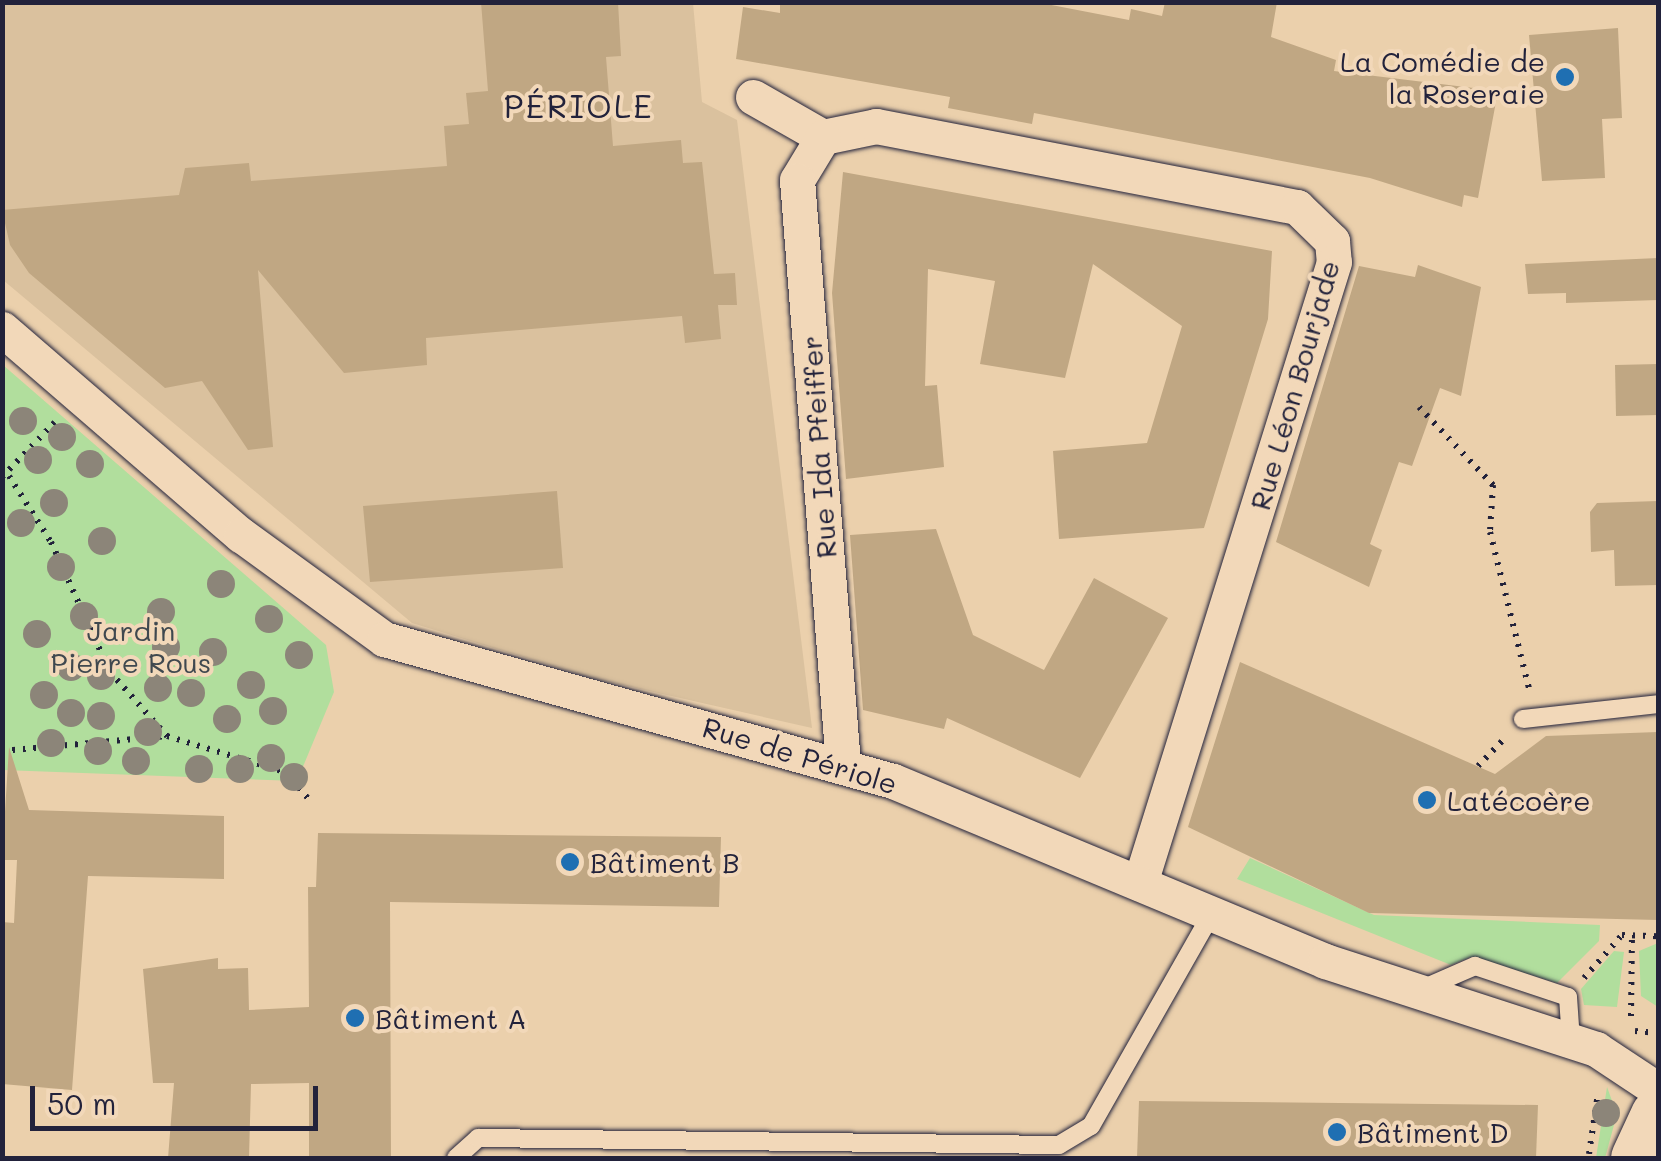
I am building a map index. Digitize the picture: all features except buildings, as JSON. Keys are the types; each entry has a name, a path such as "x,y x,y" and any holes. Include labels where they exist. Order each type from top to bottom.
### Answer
{"main road":[{"path":"1638,1158 1658,1115"}],"street":[{"path":"753,96 823,137"},
{"name":"Rue Léon Bourjade","path":"823,137 876,126 1296,208 1332,240 1329,280 1140,883"},
{"name":"Rue Ida Pfeiffer","path":"823,137 797,180 843,764"},
{"name":"Rue de Périole","path":"2,328 343,616 384,638 843,764 1413,993 1570,1041 1658,1090"}],"lane":[{"path":"1523,718 1658,704"},
{"path":"456,1158 478,1138 1059,1145 1091,1126 1211,915"},
{"path":"1413,993 1475,966 1568,997 1570,1041"}],"path":[{"path":"78,395 6,477 51,542 110,672 167,736"},
{"path":"1419,407 1493,485 1490,532 1531,687 1523,718 1478,766"},
{"path":"2,751 167,736 285,772 312,803"},
{"path":"1568,997 1632,935 1658,936"},
{"path":"1631,1016 1632,935"},
{"path":"1589,1158 1603,1081"}],"shaded area":[{"path":"2,3 693,3 702,102 737,120 812,728 592,678 412,623 3,280"}],"green space":[{"name":"Jardin Pierre Rous","path":"3,365 326,645 334,692 297,781 3,770"},
{"path":"1250,858 1374,915 1600,925 1599,941 1557,983 1471,957 1451,965 1237,879"},
{"path":"1658,943 1658,1007 1641,996 1639,951"},
{"path":"1614,951 1624,952 1617,1007 1584,1005 1581,989"},
{"path":"1607,1087 1617,1114 1605,1158 1596,1158"}],"place":[{"name":"La Comédie de la Roseraie","path":"1565,77"},
{"name":"Latécoère","path":"1427,800"},
{"name":"Bâtiment B","path":"570,862"},
{"name":"Bâtiment A","path":"355,1018"},
{"name":"Bâtiment D","path":"1337,1132"}],"district":[{"name":"PÉRIOLE","path":"579,105"}]}
